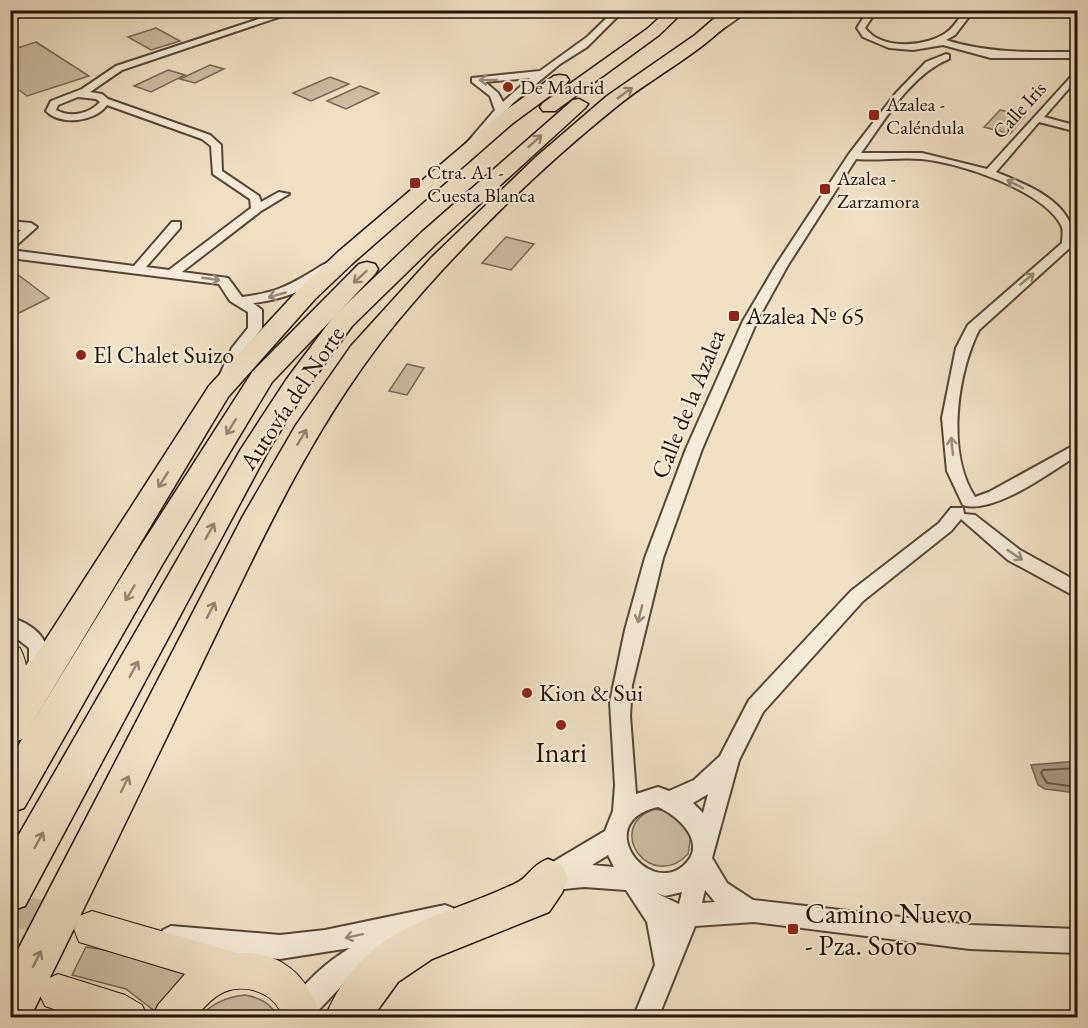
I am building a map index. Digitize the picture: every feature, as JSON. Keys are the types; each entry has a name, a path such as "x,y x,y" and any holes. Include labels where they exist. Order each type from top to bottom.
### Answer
{"highway":[{"path":"10,14 22,10"},
{"path":"10,727 218,392 306,294 487,135 502,113 658,10"},
{"path":"10,1011 258,516 303,435 345,372 390,315 486,216 691,22 733,10"},
{"name":"Autovía del Norte","path":"10,795 262,377 322,313 387,251 551,105 653,32 691,22"},
{"name":"Autovía del Norte","path":"10,891 255,449 295,386 343,321 439,229 572,108 691,22"},
{"path":"262,377 267,358 349,264 485,141 487,135"},
{"path":"295,386 376,307 486,216"},
{"path":"347,1017 361,993 383,967 417,944 534,897 549,879"}],"main road":[{"path":"10,657 13,681 10,691"},
{"path":"92,929 236,970 264,972 287,986 302,1014"},
{"path":"171,1017 189,995 212,979 236,970"},
{"path":"58,993 112,1008 129,1017"}],"street":[{"path":"502,113 590,39 620,10"},
{"path":"691,22 714,32 746,10"},
{"path":"865,10 851,28 856,37 873,43 928,53"},
{"path":"873,10 861,25 866,35 880,43 928,53"},
{"path":"928,53 936,42 952,33 970,10"},
{"path":"95,111 108,73 291,11"},
{"path":"952,33 959,49"},
{"path":"463,156 539,73 590,39"},
{"path":"936,42 959,49 1001,55 1077,55"},
{"name":"Calle de la Azalea","path":"624,812 626,792 619,728 620,699 654,558 660,547 694,449 750,321 782,265 853,156 928,53 946,57 959,49"},
{"name":"Calle Iris","path":"990,172 1077,72"},
{"path":"502,113 499,102 490,89 476,80 523,77 539,73"},
{"path":"127,108 69,116 51,111 54,103 60,99 80,94 100,94 127,108 206,137 216,145 217,172 255,198 257,209"},
{"path":"1036,118 1077,129"},
{"path":"863,144 873,152 890,157"},
{"path":"853,156 924,156 990,172 1027,190 1063,217 1069,228 1068,244 973,328 963,348 949,417 955,471 970,511 1014,555 1077,591"},
{"path":"172,274 257,209 283,194"},
{"path":"1063,217 1077,220"},
{"path":"10,225 31,227 10,247"},
{"path":"137,270 176,225"},
{"path":"10,254 224,281 235,298 255,310 255,328 239,348 218,392"},
{"path":"240,301 273,297 291,290 346,257"},
{"path":"645,1017 688,916 729,758 756,706 857,596 945,527 1077,448"},
{"path":"10,624 23,630 38,645 38,662 10,704"},
{"path":"672,800 704,788 729,758"},
{"path":"754,911 737,904 718,891 702,857 702,830 695,817 672,800 658,797 633,804 624,812 615,837 621,859 665,912 688,916 754,911 970,937 1077,941"},
{"path":"302,1014 345,963 422,927 549,879 615,837"},
{"path":"549,879 584,876 639,883 672,884 683,880 702,857"},
{"path":"639,883 666,946 666,968"},
{"path":"92,929 236,945 280,947 325,942 452,915"}],"shaded area":[{"path":"156,28 180,41 151,50 128,37"},
{"path":"36,42 89,76 27,96 11,84 11,50"},
{"path":"210,65 224,69 195,83 180,79"},
{"path":"168,70 185,75 151,92 134,86"},
{"path":"330,77 349,84 311,101 293,93"},
{"path":"360,86 379,93 346,109 327,101"},
{"path":"1000,110 1025,116 1010,134 984,127"},
{"path":"506,237 534,244 511,270 482,263"},
{"path":"17,274 49,298 11,317 11,278"},
{"path":"407,364 424,368 407,395 389,391"},
{"path":"654,809 673,812 691,835 688,854 674,864 660,866 648,862 638,853 633,842 633,830 639,818"},
{"path":"86,947 147,957 199,969 156,1012 126,989 72,975"},
{"path":"245,995 264,1002 278,1017 198,1017 220,1002 231,997"}],"water":[{"path":"1077,761 1077,793 1045,789 1038,785 1031,765"}],"tunnel":[{"path":"10,909 68,923"}],"place":[{"name":"De Madrid","path":"508,87"},
{"name":"Azalea - Caléndula","path":"874,115"},
{"name":"Ctra. A1 - Cuesta Blanca","path":"415,183"},
{"name":"Azalea - Zarzamora","path":"825,189"},
{"name":"Azalea Nº 65","path":"734,316"},
{"name":"El Chalet Suizo","path":"81,355"},
{"name":"Kion & Sui","path":"527,693"},
{"name":"Inari","path":"561,725"},
{"name":"Camino Nuevo - Pza. Soto","path":"793,929"}]}
